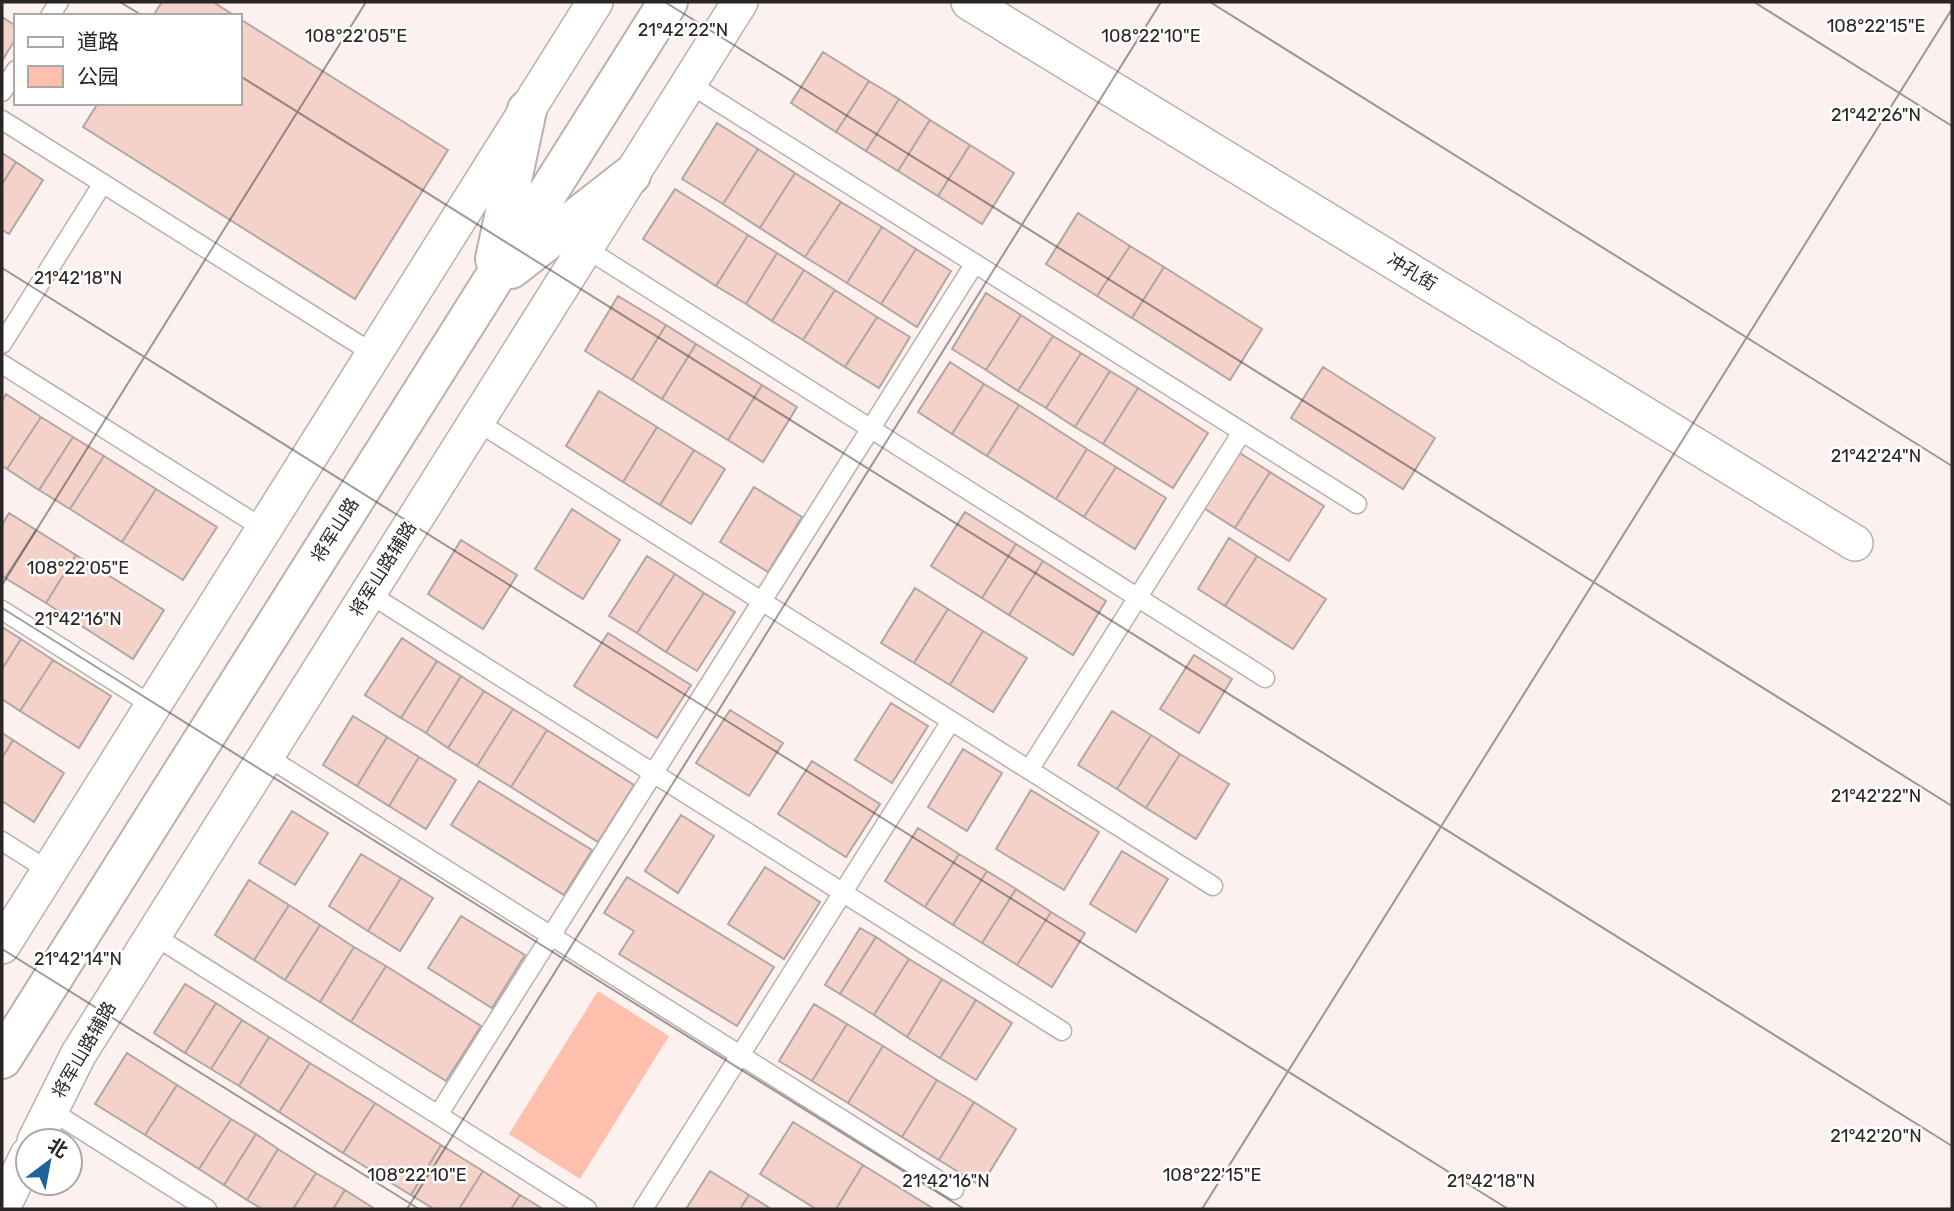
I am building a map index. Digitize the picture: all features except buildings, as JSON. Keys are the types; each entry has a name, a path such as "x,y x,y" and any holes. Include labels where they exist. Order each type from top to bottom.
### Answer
{"street":[{"path":"2,946 596,2"},
{"name":"将军山路","path":"2,1059 668,2"},
{"name":"冲孔街","path":"969,2 1855,543"},
{"name":"将军山路辅路","path":"42,1127 78,1055 153,935 688,83 743,6"},
{"path":"490,285 527,110"},
{"path":"490,285 631,175"},
{"path":"2,1208 14,1184"}],"lane":[{"path":"2,92 14,73"},
{"path":"688,83 1357,504"},
{"path":"2,120 374,354"},
{"path":"2,344 103,183"},
{"path":"585,248 1265,678"},
{"path":"438,1115 975,263"},
{"path":"2,364 264,529"},
{"path":"476,421 1213,886"},
{"path":"1029,770 1242,432"},
{"path":"368,593 1062,1031"},
{"path":"2,610 153,706"},
{"path":"643,1209 951,721"},
{"path":"266,756 954,1190"},
{"path":"2,841 49,871"},
{"path":"153,935 587,1209"},
{"path":"50,1110 207,1209"}],"green space":[{"path":"598,991 669,1036 580,1179 509,1134"}]}
